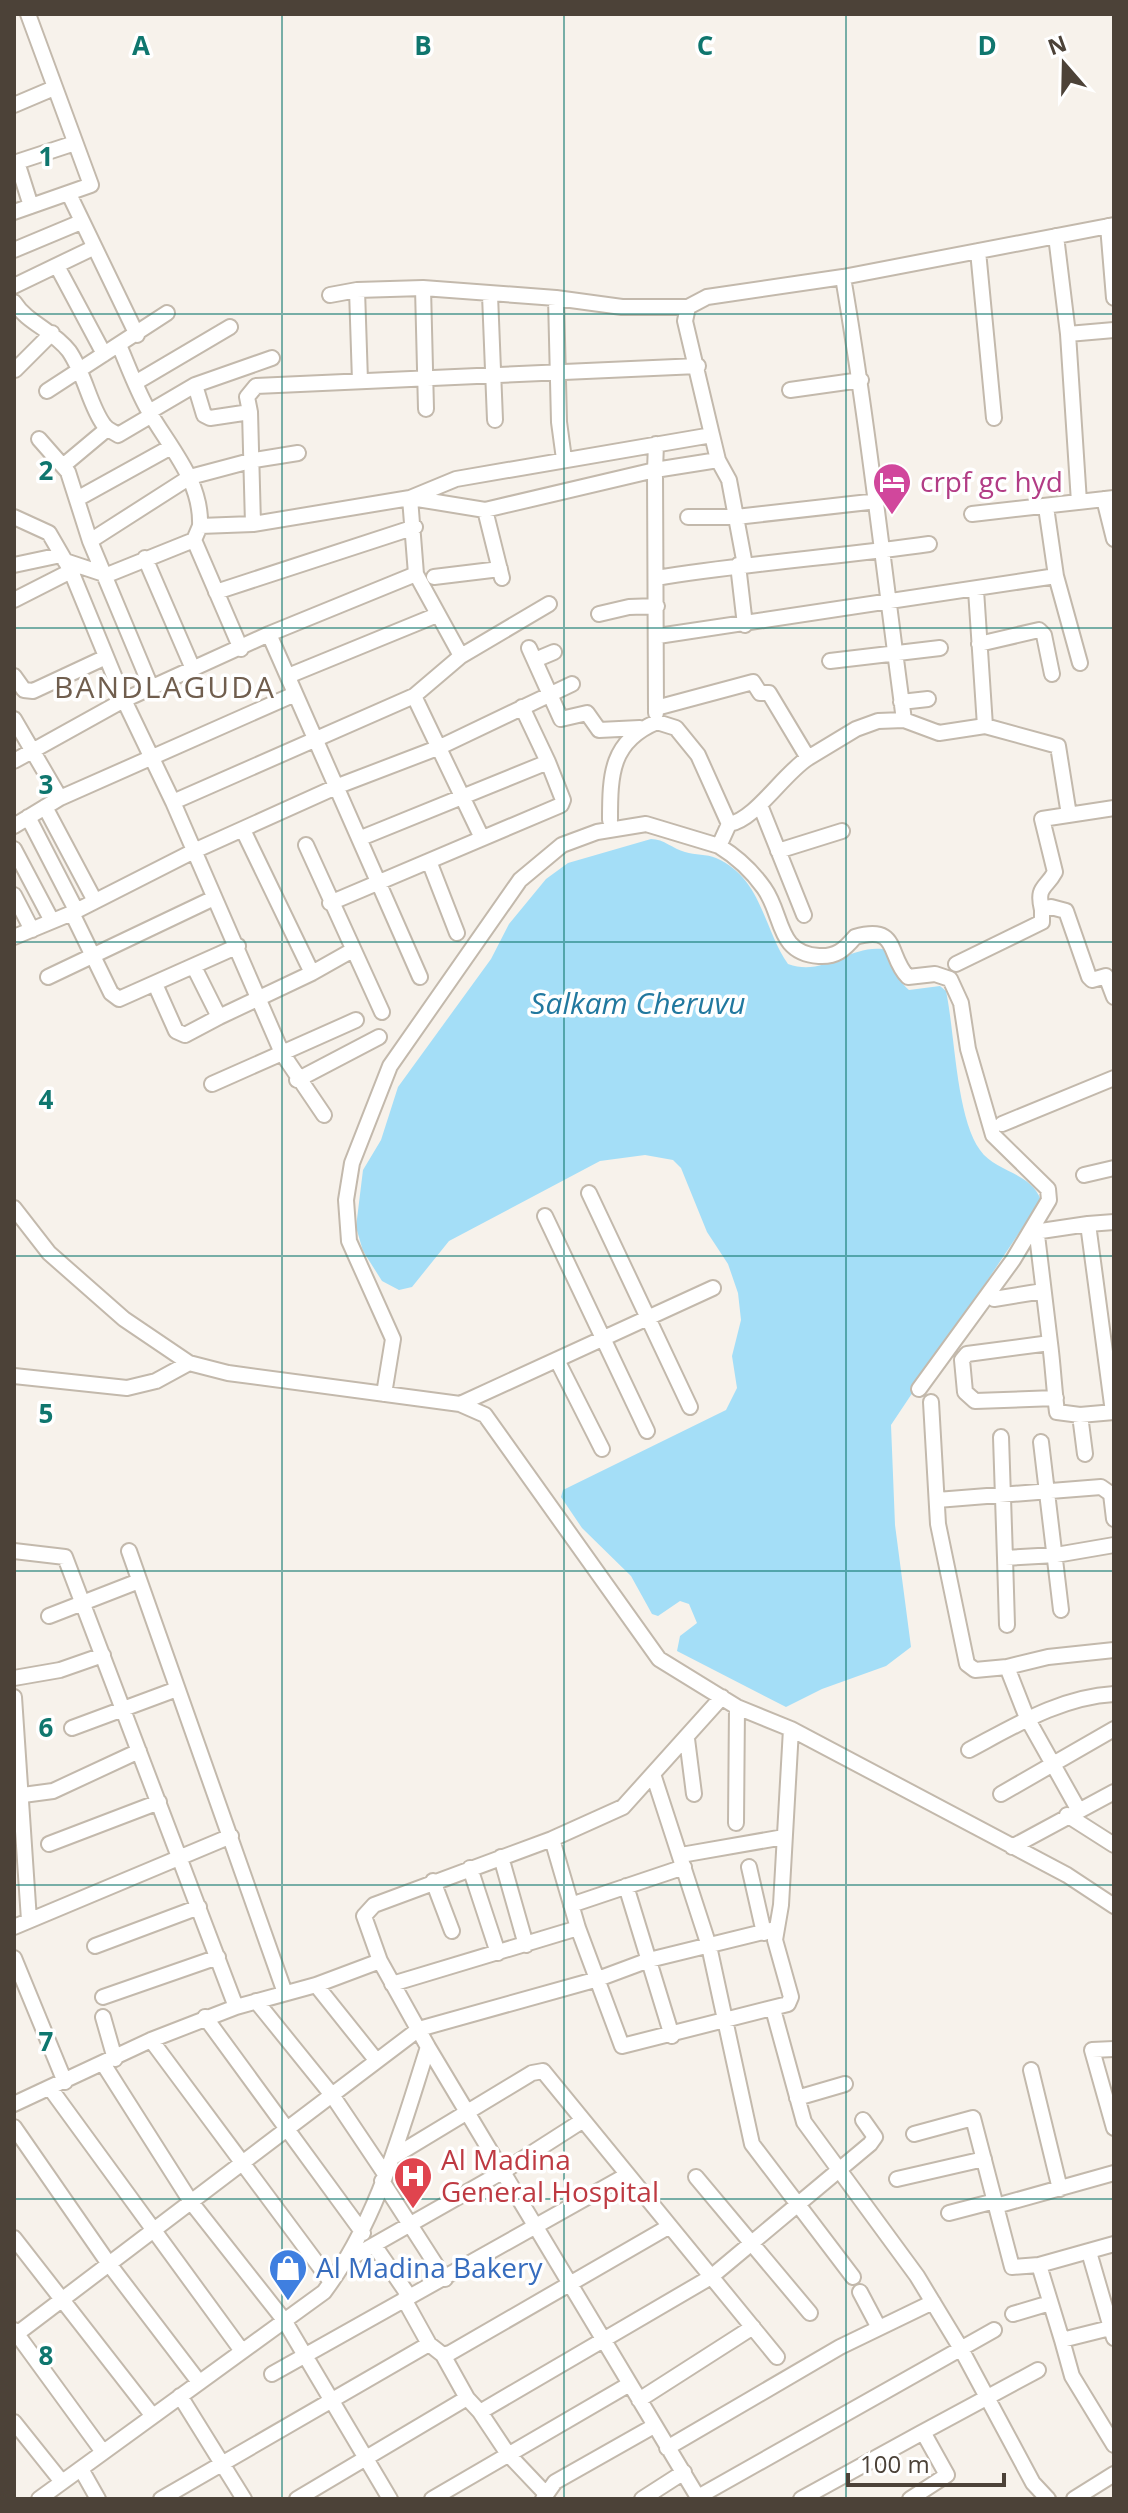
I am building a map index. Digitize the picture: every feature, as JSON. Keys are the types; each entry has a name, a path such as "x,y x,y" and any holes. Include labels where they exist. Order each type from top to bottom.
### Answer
{"street":[{"path":"14,212 91,185 28,14"},
{"path":"14,105 54,88"},
{"path":"31,206 15,163 75,143"},
{"path":"69,194 137,335"},
{"path":"14,250 81,222"},
{"path":"330,295 357,290 423,288 556,298 622,307 688,307 707,297 843,277 1111,225 1114,298"},
{"path":"1056,236 1068,334 1079,502"},
{"path":"14,286 93,248"},
{"path":"978,251 994,418"},
{"path":"57,266 104,354"},
{"path":"843,277 878,501 887,604 904,720"},
{"path":"423,288 426,409"},
{"path":"357,290 360,381"},
{"path":"490,295 495,420"},
{"path":"556,298 564,459"},
{"path":"14,302 24,318 52,333 80,368 107,429 118,435 195,385 272,358"},
{"path":"688,307 685,321 718,460 729,480 736,517 745,625"},
{"path":"47,391 167,313"},
{"path":"135,383 230,327"},
{"path":"1068,334 1114,330"},
{"path":"14,370 52,333"},
{"path":"119,345 151,413 190,477 200,510 200,526 194,540 241,649"},
{"path":"253,524 254,460 247,397 256,386 698,366"},
{"path":"790,390 861,380"},
{"path":"195,385 204,415 210,418 250,412"},
{"path":"64,465 107,429"},
{"path":"200,526 253,524 410,498 456,479 712,435"},
{"path":"39,439 64,465 90,541 107,575 151,687"},
{"path":"656,444 656,715"},
{"path":"77,499 171,447"},
{"path":"90,541 190,477 254,460 298,453"},
{"path":"410,498 485,510 655,470 718,460"},
{"path":"410,498 415,527 416,574 461,656"},
{"path":"972,514 1109,499 1114,539"},
{"path":"688,517 736,517 878,501"},
{"path":"1046,507 1056,576 1080,663"},
{"path":"434,577 501,574 485,510"},
{"path":"14,517 49,533 66,562 124,700 261,998 282,1053 297,1080 324,1115"},
{"path":"216,592 415,527"},
{"path":"14,565 66,562 107,575 194,540"},
{"path":"656,578 929,544"},
{"path":"145,558 193,669"},
{"path":"14,600 66,562"},
{"path":"14,761 151,687 269,634 416,574"},
{"path":"658,636 887,604 1056,576"},
{"path":"976,590 985,726"},
{"path":"173,802 414,696 461,656 549,604"},
{"path":"599,614 629,607 657,606"},
{"path":"288,676 437,615"},
{"path":"979,644 1039,630 1044,635 1052,674"},
{"path":"269,634 420,977"},
{"path":"830,661 940,648"},
{"path":"554,652 532,654 561,719 587,713 599,730 642,728"},
{"path":"14,676 24,690 33,691 106,657"},
{"path":"610,820 610,792 619,752 625,741 656,715 753,682 760,693 769,693 781,719 808,758"},
{"path":"14,937 95,901 194,851 338,786 440,747 572,684"},
{"path":"14,826 60,798 295,694"},
{"path":"414,696 482,838"},
{"path":"901,702 928,699"},
{"path":"330,903 562,804 548,762 522,707"},
{"path":"656,715 676,728 698,755 729,824"},
{"path":"14,719 60,798"},
{"path":"719,846 729,824 760,805 790,770 868,723 904,720 939,733 985,726 1058,746 1069,815"},
{"path":"361,838 548,762"},
{"path":"760,805 804,915"},
{"path":"45,807 95,901"},
{"path":"956,964 1042,922 1041,886 1055,872 1042,819 1114,808"},
{"path":"28,817 111,993 119,999 238,946"},
{"path":"384,1394 393,1339 349,1241 346,1200 352,1163 390,1066 520,880 562,845 597,832 646,824 719,846 736,857 766,891 788,942 799,953 829,956 846,948 855,937 882,935 889,939 908,977 935,974 950,979 961,1003 968,1049 993,1135 1048,1189 1049,1200 1013,1260 919,1389"},
{"path":"243,830 312,973"},
{"path":"778,851 842,831"},
{"path":"306,845 351,951 382,1012"},
{"path":"14,849 52,921"},
{"path":"429,861 457,933"},
{"path":"771,886 789,878"},
{"path":"14,895 32,930"},
{"path":"48,977 214,898"},
{"path":"1042,910 1051,907 1066,911 1089,977 1092,980 1106,976 1114,997"},
{"path":"155,984 178,1034 185,1035 351,951"},
{"path":"194,967 219,1017"},
{"path":"212,1084 356,1020"},
{"path":"297,1080 379,1037"},
{"path":"1002,1124 1114,1078"},
{"path":"1084,1175 1114,1168"},
{"path":"589,1193 690,1407"},
{"path":"14,1208 49,1253 124,1319 189,1363 228,1373 460,1404 485,1415 659,1659 737,1707 791,1729 1012,1847 1114,1906"},
{"path":"545,1216 601,1340 647,1431"},
{"path":"1088,1224 1114,1412 1060,1414 1037,1235 1041,1231 1088,1224 1114,1222"},
{"path":"460,1404 713,1288"},
{"path":"994,1299 1043,1291"},
{"path":"1050,1343 967,1354 962,1360 962,1368 965,1392 975,1401 1056,1398"},
{"path":"557,1360 602,1449"},
{"path":"14,1376 127,1388 156,1381 189,1363"},
{"path":"931,1402 938,1524 967,1664 975,1670 1007,1667 1048,1657 1114,1650"},
{"path":"1080,1415 1085,1454"},
{"path":"1001,1437 1007,1625"},
{"path":"1041,1442 1061,1610"},
{"path":"937,1500 1105,1488 1111,1494 1114,1519"},
{"path":"1005,1558 1056,1555 1114,1545"},
{"path":"14,1551 65,1557 236,2007"},
{"path":"129,1551 285,1993"},
{"path":"49,1616 139,1581"},
{"path":"14,1678 60,1670 103,1655"},
{"path":"1007,1667 1027,1718 1054,1763 1072,1812 1114,1845"},
{"path":"72,1728 177,1689"},
{"path":"969,1750 1027,1718 1084,1696 1114,1694"},
{"path":"14,1697 23,1795 29,1920"},
{"path":"722,1697 654,1777 623,1807 552,1839 433,1881 366,1910 366,1927 380,1961 467,2113 572,2284 628,2385 698,2498 994,2330"},
{"path":"736,1823 737,1707"},
{"path":"103,2452 15,2333 419,2029 598,1979 649,1960 769,1931 780,1919 791,1729"},
{"path":"1001,1794 1114,1729"},
{"path":"687,1739 694,1794"},
{"path":"23,1795 53,1791 139,1751"},
{"path":"654,1777 709,1946 752,2144 853,2277"},
{"path":"1012,1847 1114,1792"},
{"path":"49,1844 159,1802"},
{"path":"14,1927 231,1836"},
{"path":"571,1905 626,1886 683,1861 784,1837"},
{"path":"552,1839 578,1928 622,2046 773,2009 791,2000 749,1867"},
{"path":"501,1857 526,1945"},
{"path":"470,1868 498,1953"},
{"path":"433,1881 452,1931"},
{"path":"626,1886 672,2036"},
{"path":"95,1946 199,1907"},
{"path":"392,1984 578,1928"},
{"path":"103,1997 218,1957"},
{"path":"14,1958 65,2082"},
{"path":"15,2099 65,2082 205,2017 316,1985 380,1961"},
{"path":"316,1985 376,2060"},
{"path":"256,2001 332,2095 445,2279"},
{"path":"773,2009 804,2122 933,2302 1033,2483 1048,2499"},
{"path":"103,2017 109,2062 191,2202 284,2320 390,2499"},
{"path":"205,2017 363,2233"},
{"path":"151,2040 331,2282"},
{"path":"39,2499 284,2320 331,2282 349,2259 363,2233 393,2157 428,2047"},
{"path":"1114,2049 1092,2050 1114,2128"},
{"path":"1031,2070 1060,2189"},
{"path":"393,2157 540,2071 777,2357"},
{"path":"797,2098 845,2084"},
{"path":"50,2088 242,2351"},
{"path":"914,2134 973,2118 1012,2267 1039,2265 1114,2244"},
{"path":"480,2412 605,2342 711,2277 754,2244 874,2140 874,2134 863,2120"},
{"path":"349,2259 504,2171 582,2121"},
{"path":"14,2127 109,2264 199,2382"},
{"path":"897,2179 984,2159"},
{"path":"949,2213 1060,2189 1114,2173"},
{"path":"272,2374 625,2176"},
{"path":"696,2177 810,2313"},
{"path":"443,2355 670,2226"},
{"path":"14,2238 152,2415"},
{"path":"374,2245 429,2344 443,2355 467,2398 544,2496 555,2482 654,2426"},
{"path":"1062,2340 1113,2331 1089,2252"},
{"path":"1039,2265 1072,2376 1114,2445"},
{"path":"860,2292 879,2328"},
{"path":"667,2448 879,2328 933,2302"},
{"path":"1013,2314 1050,2303"},
{"path":"639,2400 753,2327"},
{"path":"161,2499 429,2344"},
{"path":"801,2499 1038,2370"},
{"path":"432,2499 628,2385"},
{"path":"180,2396 244,2499"},
{"path":"297,2499 467,2398"},
{"path":"14,2422 62,2482"},
{"path":"910,2499 947,2475 923,2432"},
{"path":"81,2469 98,2499"},
{"path":"642,2499 684,2472"},
{"path":"1074,2499 1114,2474"}],"water":[{"name":"Salkam Cheruvu","path":"651,839 685,852 712,857 731,867 752,891 788,964 814,967 859,951 883,949 909,990 940,986 946,991 961,1096 972,1135 987,1158 1029,1183 1041,1200 891,1425 895,1525 911,1647 886,1666 822,1689 786,1707 677,1651 680,1636 697,1623 689,1604 680,1601 658,1616 652,1614 631,1576 582,1528 561,1497 563,1490 726,1410 737,1388 732,1356 741,1320 738,1293 728,1264 707,1232 681,1168 673,1160 645,1155 600,1161 449,1241 412,1287 399,1290 382,1281 363,1251 356,1227 363,1170 381,1140 398,1087 491,959 509,924 546,879 568,863"}],"place":[{"name":"crpf gc hyd","path":"892,516"},
{"name":"Al Madina General Hospital","path":"413,2210"},
{"name":"Al Madina Bakery","path":"288,2302"}],"district":[{"name":"BANDLAGUDA","path":"165,688"}]}
